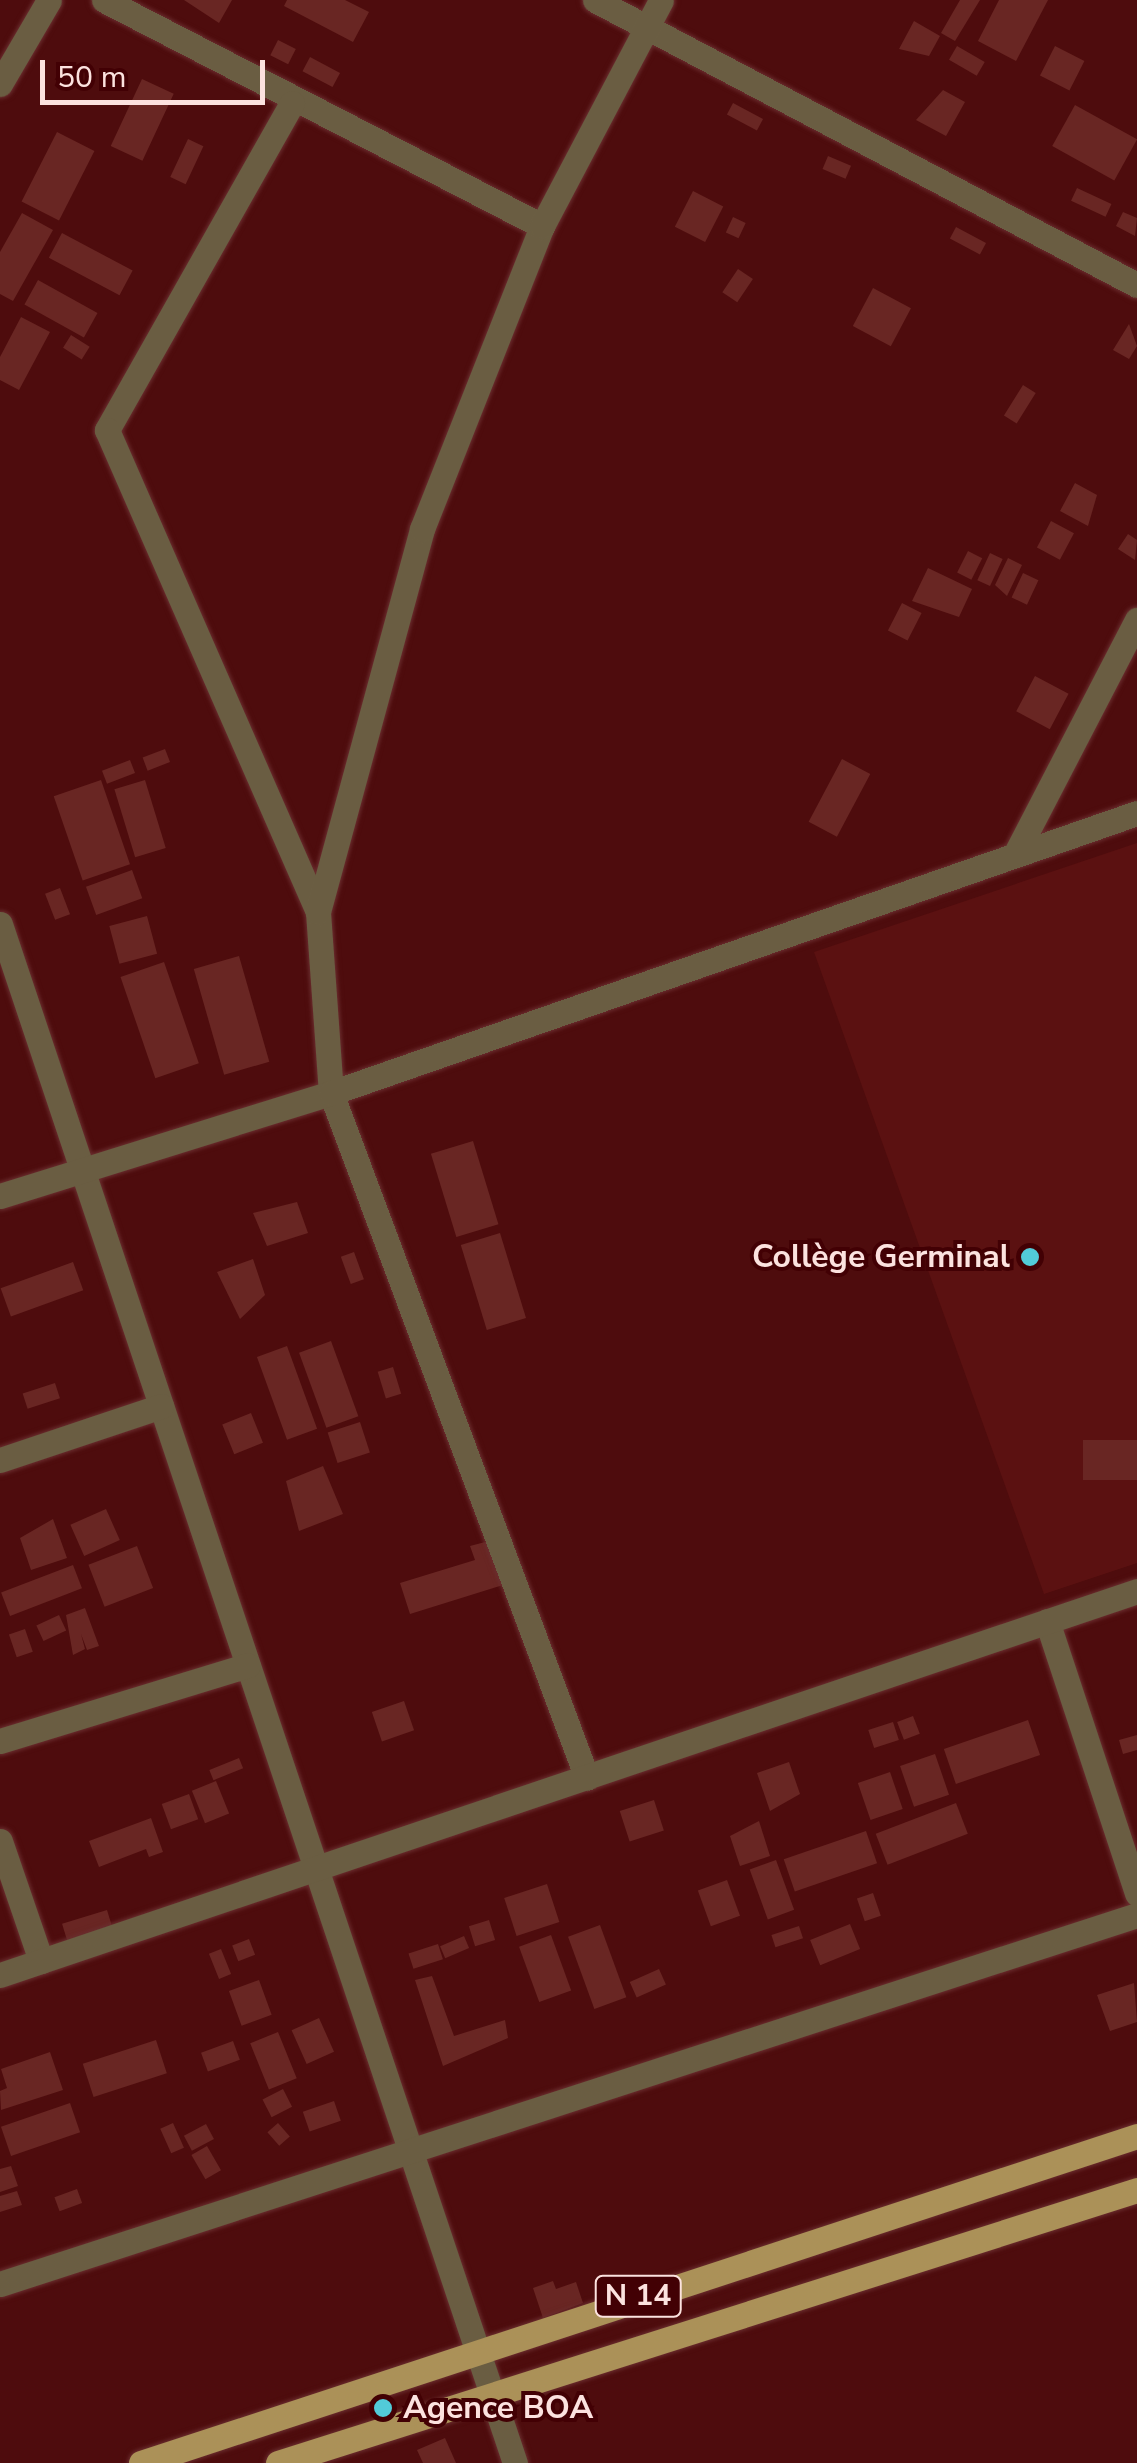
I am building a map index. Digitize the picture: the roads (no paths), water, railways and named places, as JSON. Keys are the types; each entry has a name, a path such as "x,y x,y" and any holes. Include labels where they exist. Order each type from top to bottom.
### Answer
{"main road":[{"name":"N 14","path":"140,2463 476,2349 1137,2136"},
{"name":"N 14","path":"278,2463 1137,2190"}],"street":[{"path":"0,84 50,0"},
{"path":"104,0 292,103 542,226"},
{"path":"596,0 1137,285"},
{"path":"586,1778 331,1093 318,912 422,529 542,226 661,0"},
{"path":"292,103 107,430 318,912"},
{"path":"1014,856 1137,620"},
{"path":"0,1196 331,1093 1137,813"},
{"path":"0,924 514,2463"},
{"path":"0,1460 161,1406"},
{"path":"0,1975 1137,1591"},
{"path":"1046,1622 1137,1893"},
{"path":"0,1741 248,1665"},
{"path":"0,1841 41,1961"},
{"path":"0,2284 412,2154 1137,1916"}],"place":[{"name":"Collège Germinal","path":"1030,1257"},
{"name":"Agence BOA","path":"383,2408"}]}
